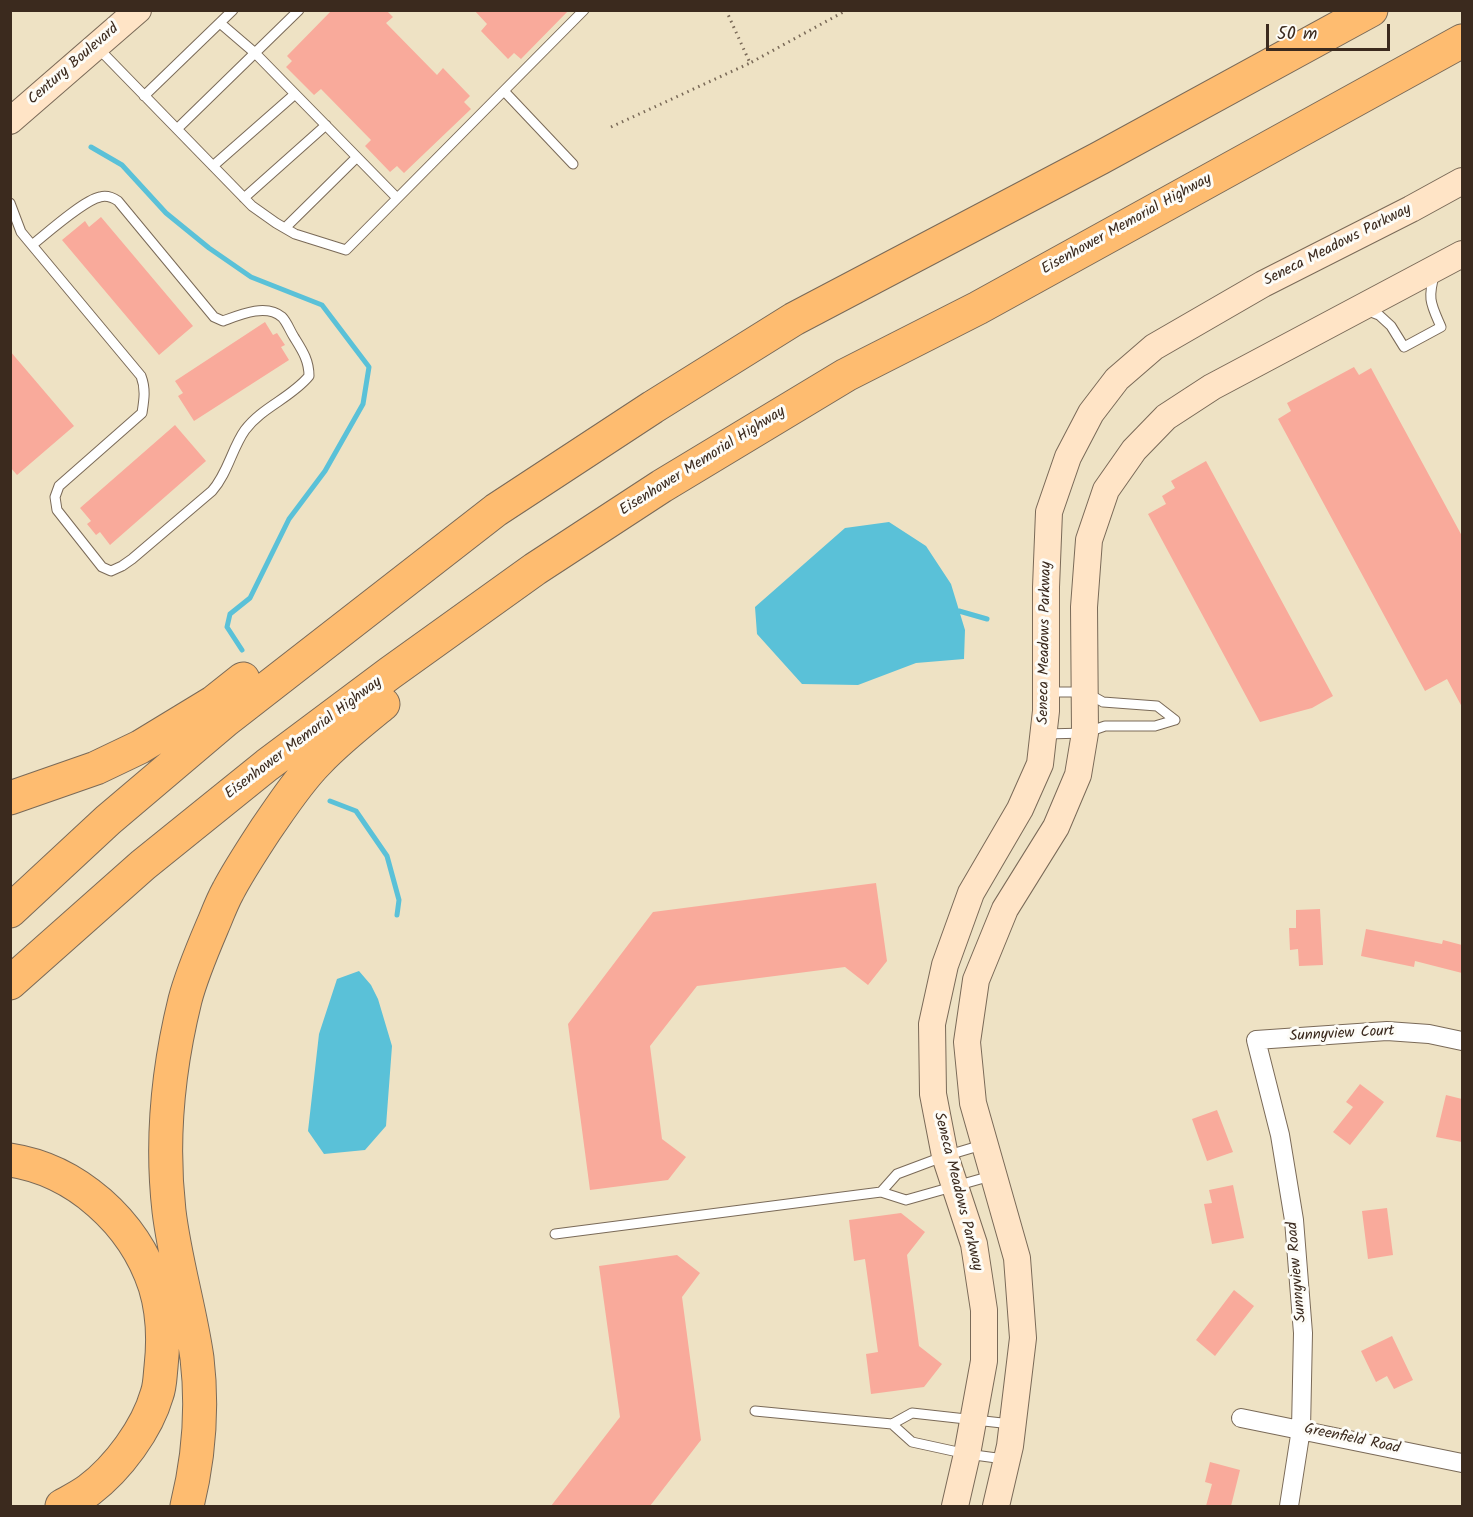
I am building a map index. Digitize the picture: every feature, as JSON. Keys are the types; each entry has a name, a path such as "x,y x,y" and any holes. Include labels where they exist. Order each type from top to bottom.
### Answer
{"highway":[{"path":"10,798 96,768 140,747 214,702 343,604 496,510 794,319 1100,158 1371,10"},
{"name":"Eisenhower Memorial Highway","path":"10,983 143,865 267,765 535,569 662,486 846,375 989,302 1462,40"},
{"path":"187,1506 195,1475 200,1431 200,1395 197,1357 169,1212 166,1161 167,1116 174,1056 185,999 205,943 228,891 285,802 317,762 401,689 536,591 672,501 846,375"},
{"path":"10,910 108,820 226,720 496,510"},
{"path":"10,1160 25,1162 61,1176 94,1198 118,1221 141,1254 155,1286 162,1318 163,1351 158,1394 144,1425 116,1465 89,1490 62,1506"}],"street":[{"name":"Century Boulevard","path":"10,121 138,10"},
{"name":"Seneca Meadows Parkway","path":"955,1506 984,1361 984,1310 974,1244 945,1156 933,1094 932,1024 945,965 971,893 1020,809 1040,764 1046,711 1046,587 1049,512 1068,457 1091,413 1117,379 1154,347 1263,284 1462,181"},
{"path":"996,1506 1013,1424 1023,1338 1017,1258 973,1103 967,1041 976,980 1005,909 1056,827 1078,776 1085,733 1084,607 1089,540 1106,490 1134,450 1166,417 1212,387 1462,254"},
{"name":"Sunnyview Court","path":"1256,1040 1387,1031 1429,1034 1462,1041"},
{"name":"Sunnyview Road","path":"1256,1040 1280,1135 1294,1220 1303,1333 1301,1429 1290,1506"},
{"name":"Greenfield Road","path":"1241,1418 1462,1463"}],"lane":[{"path":"144,96 233,10"},
{"path":"177,129 299,10"},
{"path":"96,46 252,206 295,234 346,250 584,10"},
{"path":"220,23 255,53 397,198"},
{"path":"504,91 573,164"},
{"path":"213,166 295,94"},
{"path":"244,198 326,125"},
{"path":"285,228 357,157"},
{"path":"10,203 21,232 141,376 144,384 145,398 142,413 59,486 55,497 57,510 67,524 102,567 111,571 132,559 212,491 221,481 245,430 269,407 301,386 309,376 309,365 281,316 254,310 223,321 214,317 118,201 111,196 88,201 32,245"},
{"path":"1361,308 1379,315 1391,326 1404,347 1442,327 1432,305 1430,290 1436,268"},
{"path":"1043,734 1085,733 1105,726 1155,726 1174,720 1157,706 1103,702 1085,692 1046,692"},
{"path":"881,1192 897,1174 984,1144"},
{"path":"555,1234 881,1192 906,1200 993,1175"},
{"path":"755,1412 892,1424 912,1413 1013,1424"},
{"path":"892,1424 912,1442 1007,1460"}],"path":[{"path":"726,10 750,63"},
{"path":"611,127 750,63 847,10"}],"water":[{"path":"889,522 926,546 951,584 965,630 964,659 916,663 858,685 802,684 757,634 755,607 845,528"},
{"path":"359,971 371,985 378,999 392,1046 386,1126 365,1150 324,1154 308,1131 319,1034 337,979"}],"building":[{"path":"332,10 386,10 393,17 386,23 437,75 443,68 470,96 464,102 471,109 404,173 397,166 390,172 365,146 371,140 321,89 314,95 286,67 292,61 287,56"},
{"path":"474,10 569,10 521,59 514,53 508,59 481,31 487,24"},
{"path":"101,217 193,326 159,355 62,240 85,221 89,227"},
{"path":"265,322 273,335 277,333 285,345 281,347 289,360 194,421 178,396 183,393 175,381"},
{"path":"10,351 74,426 17,475 10,467"},
{"path":"1354,367 1359,375 1371,368 1462,536 1462,707 1447,679 1425,691 1278,419 1291,411 1287,403"},
{"path":"175,425 206,461 110,545 100,532 96,535 87,524 91,521 80,508"},
{"path":"1206,461 1333,696 1312,708 1260,722 1148,514 1166,504 1162,496 1175,488 1171,481"},
{"path":"876,883 887,961 868,985 845,967 697,986 650,1046 662,1139 686,1157 668,1180 590,1190 568,1024 653,912"},
{"path":"1320,909 1323,965 1299,966 1298,949 1290,950 1289,928 1296,928 1296,910"},
{"path":"1366,929 1442,944 1443,940 1462,945 1462,973 1415,961 1414,967 1361,956"},
{"path":"1360,1084 1384,1102 1350,1145 1333,1132 1353,1107 1346,1102"},
{"path":"1446,1095 1462,1099 1462,1142 1436,1137"},
{"path":"1217,1110 1233,1152 1207,1161 1192,1119"},
{"path":"1233,1185 1244,1238 1212,1244 1204,1204 1212,1203 1209,1190"},
{"path":"1387,1208 1393,1255 1368,1259 1362,1211"},
{"path":"901,1213 925,1232 907,1255 919,1346 942,1364 924,1387 871,1394 866,1354 878,1352 865,1259 854,1261 849,1220"},
{"path":"677,1255 700,1273 682,1297 701,1440 650,1506 551,1506 620,1417 599,1266"},
{"path":"1234,1290 1254,1306 1215,1356 1196,1340"},
{"path":"1392,1336 1413,1380 1394,1389 1387,1376 1376,1382 1361,1351"},
{"path":"1210,1462 1240,1470 1231,1506 1206,1506 1212,1484 1205,1482"}],"waterway":[{"path":"91,147 122,165 166,213 209,248 251,277 322,305 369,367 363,404 325,471 289,519 250,598 230,614 227,627 242,650"},
{"path":"959,611 987,619"},
{"path":"330,801 356,811 387,856 399,900 397,915"}]}
